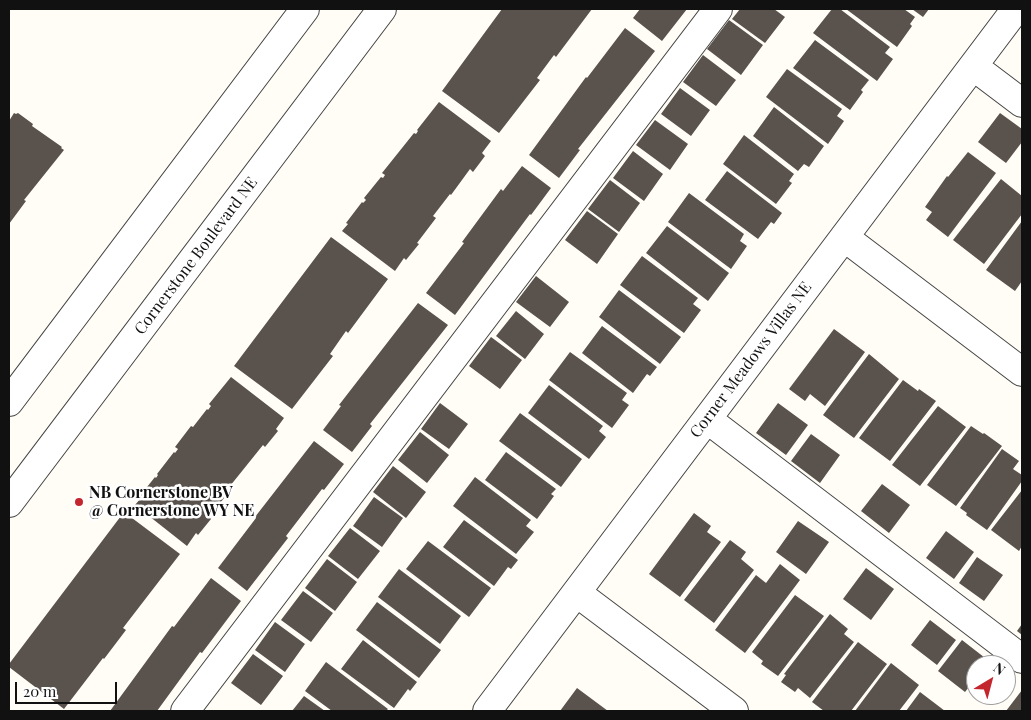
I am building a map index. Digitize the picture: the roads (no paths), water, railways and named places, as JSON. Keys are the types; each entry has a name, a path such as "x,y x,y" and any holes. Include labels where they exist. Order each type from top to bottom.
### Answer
{"street":[{"path":"9,402 305,9"},
{"name":"Cornerstone Boulevard NE","path":"9,502 382,9"},
{"path":"185,711 718,9"},
{"name":"Corner Meadows Villas NE","path":"487,711 1016,9"},
{"path":"973,66 1022,102"},
{"path":"844,237 1022,372"},
{"path":"707,419 1022,659"},
{"path":"577,593 734,711"}],"place":[{"name":"NB Cornerstone BV @ Cornerstone WY NE","path":"79,502"}]}
